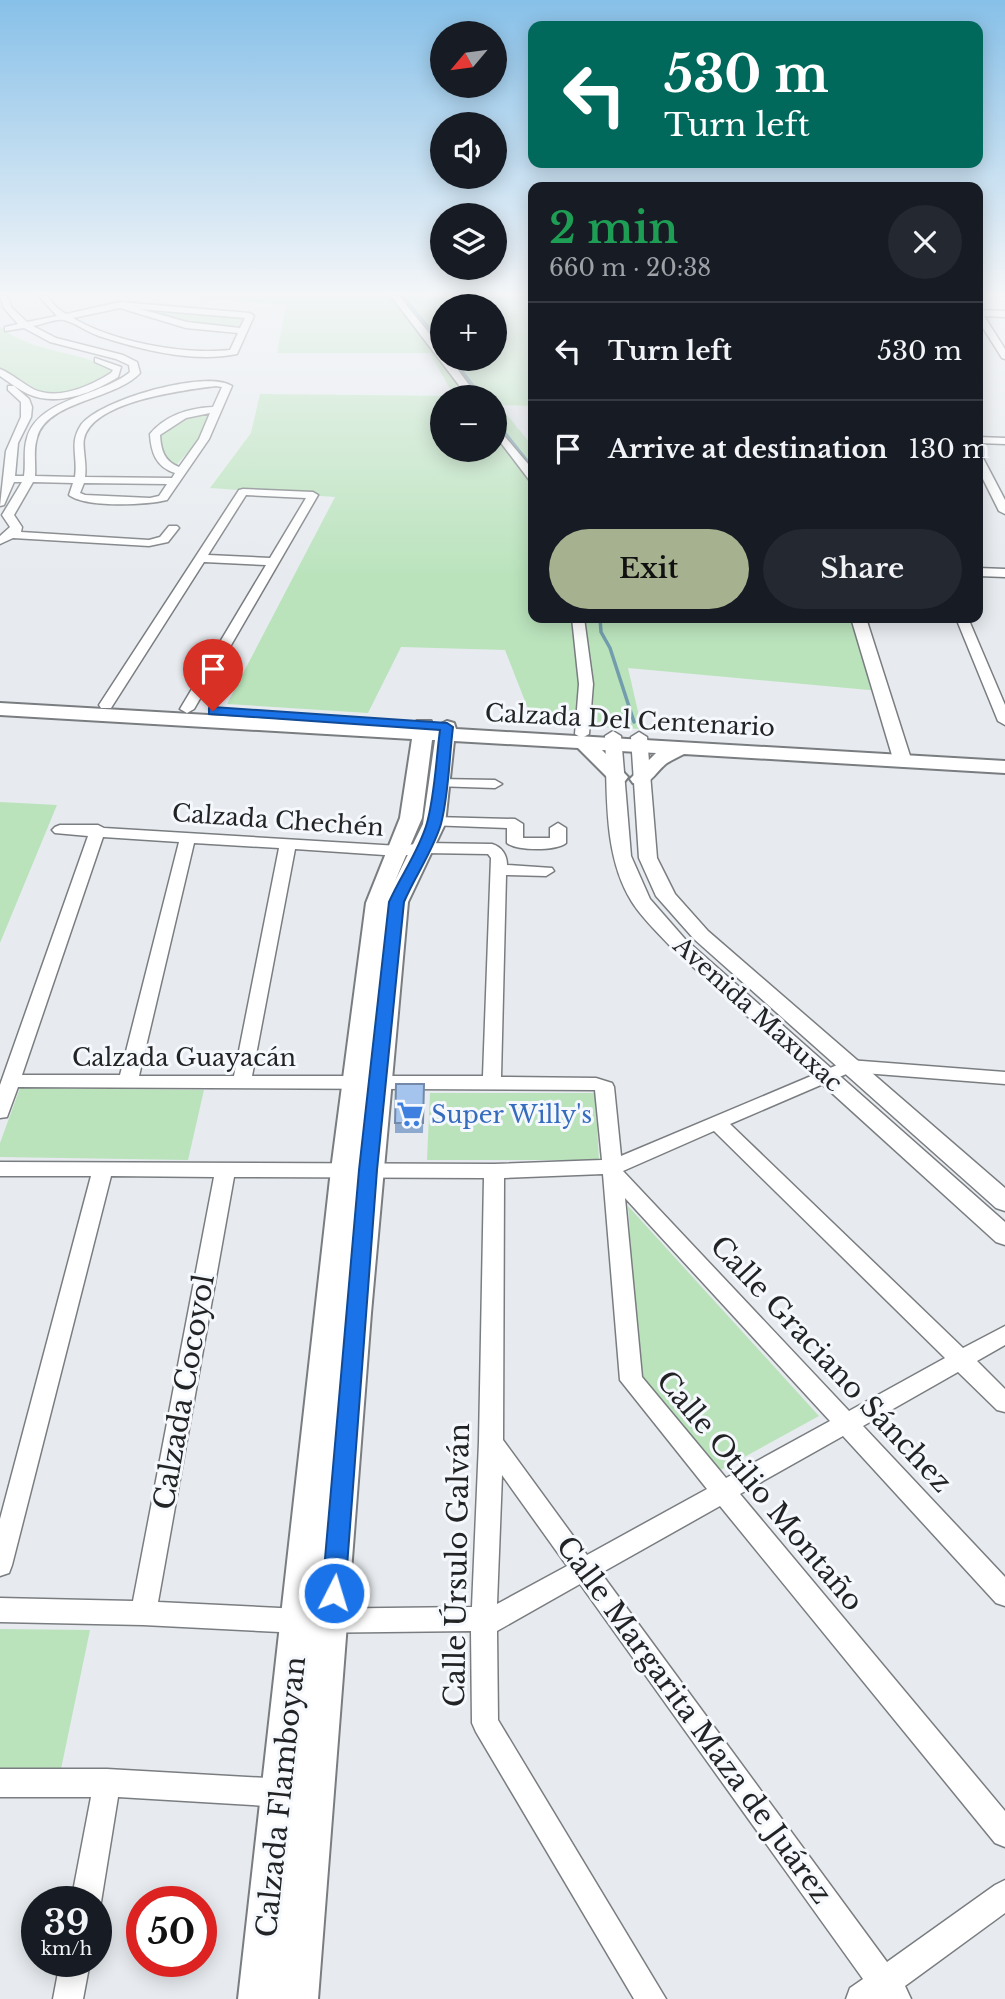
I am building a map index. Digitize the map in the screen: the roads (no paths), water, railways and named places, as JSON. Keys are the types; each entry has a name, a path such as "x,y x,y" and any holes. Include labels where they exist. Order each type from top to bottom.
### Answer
{"main road":[{"name":"Calzada Del Centenario","path":"0,700 187,709 434,731"},
{"name":"Calzada Del Centenario","path":"0,709 902,757 1005,768"},
{"name":"Calzada Flamboyan","path":"259,1999 300,1621 357,1170 366,1082 377,903 388,870 419,840 439,783 434,731"},
{"name":"Calzada Flamboyan","path":"419,840 411,818 434,731"},
{"path":"584,739 618,777"},
{"name":"Calzada Del Centenario","path":"639,743 677,750 1005,758"},
{"path":"640,779 660,759 677,750"},
{"name":"Calzada Flamboyan","path":"297,1999 332,1619 357,1170"}],"street":[{"path":"12,389 26,401 75,400"},
{"path":"23,389 50,396 73,389"},
{"path":"13,529 8,515 30,479 29,452 38,425 75,400 104,389"},
{"path":"173,389 127,400 93,420 80,433 80,481 74,495 78,498 158,501 163,498 204,439 225,389"},
{"path":"0,503 7,495 12,479 11,453 16,434 27,415 26,401"},
{"path":"177,476 161,461 155,434 161,426 180,416 216,410"},
{"path":"983,440 1005,441"},
{"path":"507,444 528,471"},
{"path":"983,468 1005,512"},
{"path":"12,479 80,481 177,476"},
{"path":"106,705 243,492 313,495 187,709"},
{"path":"0,519 13,529 149,543 164,540 173,528"},
{"path":"0,540 13,529"},
{"path":"204,554 276,558"},
{"path":"983,572 1005,573"},
{"path":"983,578 1005,579"},
{"path":"579,623 586,684 584,739"},
{"path":"860,623 902,757"},
{"path":"964,623 1005,722"},
{"name":"Avenida Maxuxac","path":"613,741 618,777 622,856 641,901 678,943 1005,1236"},
{"name":"Avenida Maxuxac","path":"639,743 648,858 655,878 681,916 1005,1202"},
{"path":"439,783 495,784"},
{"path":"419,840 515,824 515,843 558,843 558,828"},
{"name":"Calzada Chechén","path":"60,830 98,830 288,844 419,840 492,849 499,857 498,870"},
{"path":"0,1112 98,830"},
{"path":"620,831 646,832"},
{"path":"128,1081 188,836"},
{"path":"243,1082 288,844"},
{"path":"492,1084 498,870 546,871"},
{"path":"0,1169 613,1170 716,1122 849,1066 1005,1079"},
{"name":"Calzada Guayacán","path":"11,1081 596,1084 605,1087"},
{"name":"Calle Otilio Montaño","path":"605,1087 631,1380 1005,1833"},
{"path":"716,1122 1005,1403"},
{"path":"0,1565 103,1170"},
{"name":"Calle Graciano Sánchez","path":"613,1170 1005,1595"},
{"name":"Calzada Cocoyol","path":"143,1613 225,1171"},
{"name":"Calle Úrsulo Galván","path":"494,1171 491,1442 484,1622 485,1723 651,1999"},
{"path":"0,1610 143,1613 300,1621 332,1619 484,1622 584,1570 1005,1335"},
{"name":"Calle Margarita Maza de Juárez","path":"491,1442 584,1570 880,1993"},
{"path":"0,1783 107,1783 316,1793"},
{"path":"89,1886 107,1783"},
{"path":"880,1993 1005,1895"},
{"path":"68,1999 72,1977"}],"waterway":[{"path":"507,435 528,461"},
{"path":"600,623 601,632 610,648 634,722"}],"place":[{"name":"Super Willy's","path":"410,1114"}]}
